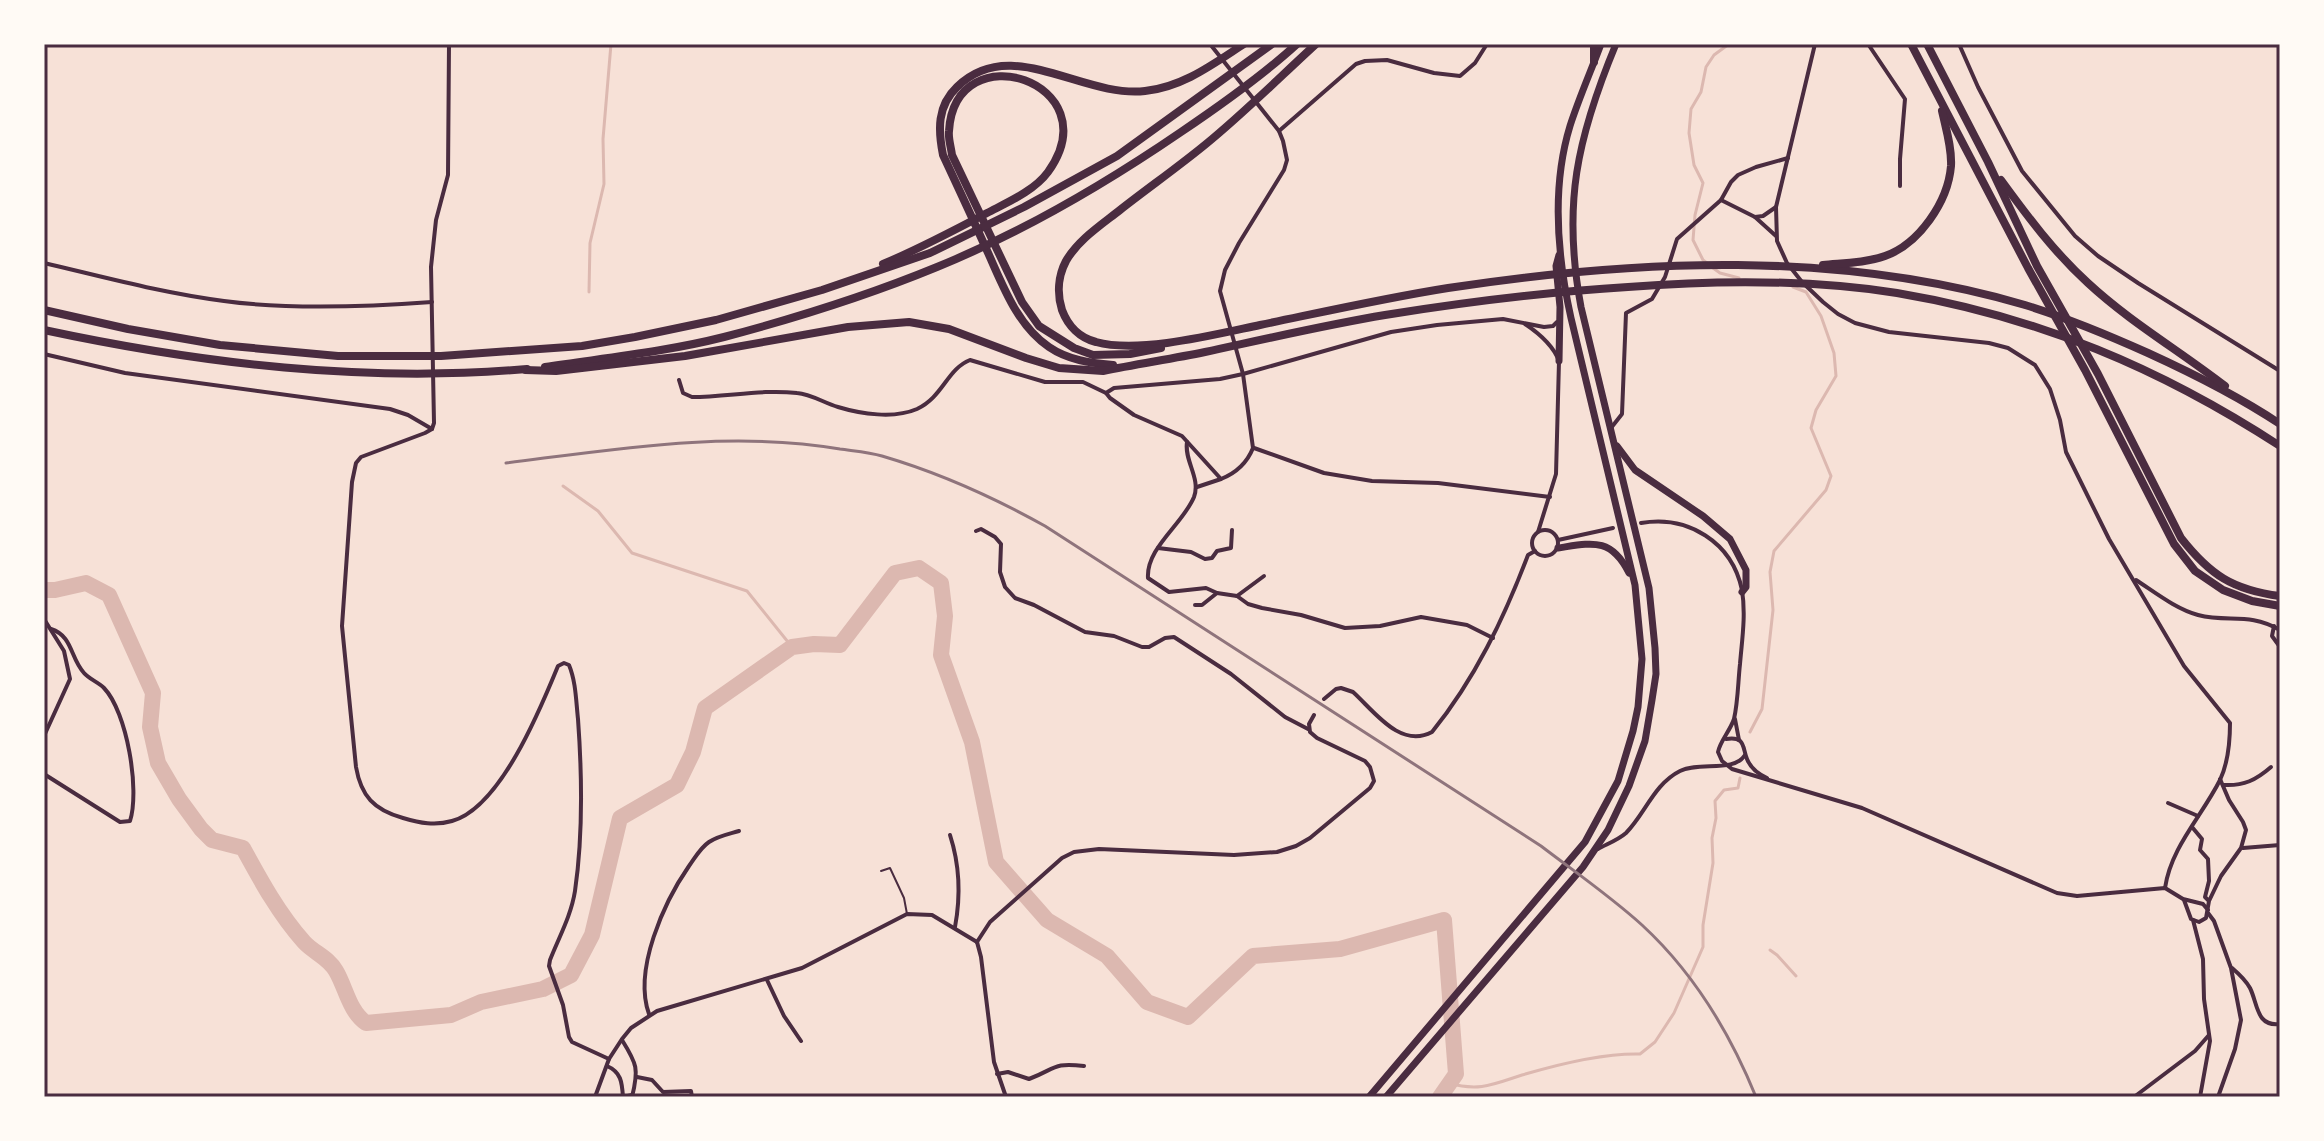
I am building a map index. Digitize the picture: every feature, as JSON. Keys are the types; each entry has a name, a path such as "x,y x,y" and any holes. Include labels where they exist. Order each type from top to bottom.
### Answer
{"highway":[{"path":"1123,367 1065,356 1033,334 1012,306 943,155 939,132 941,114 953,90 966,78 995,65 1014,64 1094,87 1144,91 1170,86 1195,76 1244,44"},
{"path":"44,310 220,345 338,356 441,356 545,349 622,339 716,320 822,290 1024,207 1117,156 1272,44"},
{"path":"525,370 724,337 841,302 938,267 1031,223 1124,171 1208,114 1297,44"},
{"path":"1316,44 1207,143 1092,231 1066,262 1058,295 1069,324 1078,334 1094,342 1136,346 1212,335 1373,301 1543,276 1681,266 1817,267 1885,256 1925,227 1946,188 1951,166 1939,99"},
{"path":"1594,44 1594,62"},
{"path":"1369,1097 1573,859 1597,824 1618,781 1633,731 1642,659 1635,585 1563,281 1558,233 1561,169 1570,126 1601,44"},
{"path":"1386,1097 1596,850 1629,786 1645,741 1656,674 1649,588 1576,278 1571,227 1576,167 1586,127 1616,44"},
{"path":"1911,44 2032,267 2174,544 2195,571 2223,590 2252,601 2280,606"},
{"path":"1927,44 1988,162 2032,267 2098,374 2181,538 2199,562 2233,584 2280,596"},
{"path":"928,249 1021,195 1047,173 1062,142 1061,112 1034,82 1016,76 992,77 979,81 967,90 956,106 949,132 952,155 1022,302 1039,326 1074,348 1093,355 1130,354 1212,335"},
{"path":"1988,162 2027,217 2088,284 2134,321 2280,424"},
{"path":"1559,361 1556,266 1560,253"},
{"path":"1817,267 1911,279 2027,306 2123,342 2241,399"},
{"path":"44,330 200,359 337,373 421,375 556,371 685,356 848,327 909,322 949,329 1059,368 1103,371 1382,316 1544,293 1699,283 1830,285 1929,300 2005,317 2051,332 2127,361 2183,388 2280,446"},
{"path":"1614,441 1635,470 1703,516 1730,539 1746,570 1746,587 1742,592"},
{"path":"1558,544 1591,544 1611,549 1622,559 1635,585"}],"street":[{"path":"449,44 449,166 434,230 431,267 435,419 432,429 425,433 365,454 358,460 351,492 342,626 359,785 380,808 424,824 453,821 468,814 497,787 549,692 558,666 567,664 574,680 581,786 575,891 550,960 569,1037 572,1042 609,1059"},
{"path":"1197,487 1233,474 1253,448 1243,374 1220,291 1225,270 1287,160 1279,131 1210,44"},
{"path":"1279,131 1356,64 1387,60 1434,73 1460,76 1475,63 1487,44"},
{"path":"1815,44 1776,207 1779,249 1802,282 1847,320 1889,332 1989,343 2008,348 2035,365 2050,389 2066,452 2109,539 2184,666 2230,723 2222,782 2198,816 2168,871 2165,888"},
{"path":"1868,44 1905,99 1900,186"},
{"path":"1959,44 2022,171 2075,236 2138,283 2280,371"},
{"path":"1611,428 1622,414 1626,313 1652,299 1665,277 1677,239 1721,200 1738,175 1788,158"},
{"path":"1721,200 1755,217 1776,236"},
{"path":"1755,217 1763,216 1776,207"},
{"path":"44,263 137,286 228,302 287,305 432,302"},
{"path":"1106,393 1114,388 1220,379 1391,332 1503,319 1544,327 1553,326 1559,321"},
{"path":"1523,323 1539,334 1559,361 1556,474 1532,543 1535,551 1547,556 1558,544 1613,528"},
{"path":"44,354 125,373 390,409 432,429"},
{"path":"679,380 683,393 692,397 800,393 838,407 898,415 936,397 960,364 970,360 1045,382 1083,382 1106,393 1134,415 1182,436 1221,479"},
{"path":"1187,440 1186,450 1197,487 1189,507 1158,548 1148,569 1148,578 1169,592 1206,588 1237,596 1262,608 1345,628 1380,626 1421,617 1467,625 1493,638"},
{"path":"1253,448 1302,466 1372,481 1438,483 1550,497"},
{"path":"1641,523 1670,521 1699,530 1719,546 1737,573 1742,592 1743,631 1734,717 1718,752 1725,764 1736,771 1862,808 2065,895 2165,888 2183,899 2200,903 2214,921 2231,968 2241,1020 2235,1049 2218,1097"},
{"path":"976,531 981,529 1001,544 1000,572 1005,587 1015,598 1085,632 1114,636 1142,647 1174,637 1231,674 1317,738 1365,761 1374,781 1370,788 1303,842 1286,850 1251,855 1083,850 1062,858 1004,909 977,942"},
{"path":"1158,548 1212,558 1217,551 1231,548 1232,530"},
{"path":"1538,532 1549,530 1555,534 1558,544"},
{"path":"1324,699 1336,689 1347,689 1397,733 1413,736 1428,734 1452,704 1493,638 1508,609 1528,555 1535,551"},
{"path":"1237,596 1264,576"},
{"path":"2134,579 2172,604 2196,615 2252,618 2280,630"},
{"path":"1195,605 1202,605 1217,593"},
{"path":"44,619 64,651 70,679 44,736"},
{"path":"2274,626 2272,636 2280,647"},
{"path":"44,774 117,820 130,821 134,791 121,721 114,702 104,688 83,672 65,636 51,629"},
{"path":"1308,729 1314,715"},
{"path":"1734,717 1745,755 1756,771 1775,782"},
{"path":"1724,740 1739,740"},
{"path":"1596,850 1624,835 1657,791 1676,773 1693,767 1737,764 1745,755"},
{"path":"2222,782 2246,784 2271,767"},
{"path":"2198,935 2209,901 2221,876 2241,848 2246,830 2222,782"},
{"path":"2168,803 2198,816"},
{"path":"2192,827 2202,839 2200,850 2208,859 2209,881 2205,897 2209,901"},
{"path":"650,1015 644,988 651,945 663,908 700,850 718,838 739,831"},
{"path":"950,835 960,882 955,927"},
{"path":"2241,848 2280,845"},
{"path":"2183,899 2193,920 2203,959 2209,1035 2208,1059 2200,1097"},
{"path":"2189,912 2191,906 2209,901"},
{"path":"595,1097 609,1059 622,1039 631,1028 650,1015 812,964 907,914 920,913 932,915 977,942 997,1074 1006,1097"},
{"path":"2193,920 2214,921"},
{"path":"2231,968 2242,976 2250,989 2264,1022 2280,1024"},
{"path":"767,980 784,1016 801,1041"},
{"path":"2134,1097 2195,1051 2209,1035"},
{"path":"607,1066 620,1076 623,1097 632,1096 637,1077 634,1061 622,1039"},
{"path":"997,1074 1008,1072 1029,1079 1053,1066 1084,1066"},
{"path":"637,1077 652,1080 663,1092 691,1091 692,1097"},
{"path":"598,1090 603,1097"}],"lane":[{"path":"881,871 890,868 904,898 907,914"}],"waterway":[{"path":"589,292 590,243 604,184 603,139 611,44"},
{"path":"1707,263 1693,240 1703,183 1694,165 1689,133 1691,109 1701,92 1706,67 1714,55 1729,44"},
{"path":"1713,268 1739,278"},
{"path":"1750,732 1762,709 1773,610 1770,572 1774,551 1826,490 1831,476 1811,428 1816,410 1836,376 1834,353 1821,316 1806,292 1793,287"},
{"path":"563,486 598,511 632,553 747,591 792,647"},
{"path":"44,590 86,583 109,595 153,693 150,727 158,763 179,799 212,840 243,848 286,920 304,942 333,966 352,1006 366,1023 451,1015 481,1002 543,989 571,975 592,935 620,818 677,785 693,752 705,708 792,647 840,645 895,573 919,568 941,583 945,616 941,655 972,742 996,862 1047,920 1107,956 1147,1002 1188,1017 1253,956 1340,949 1444,920 1456,1074 1440,1097"},
{"path":"1449,1083 1486,1086 1581,1060 1640,1054 1655,1042 1674,1013 1703,947 1703,925 1713,863 1715,801 1724,790 1738,788 1740,778"},
{"path":"1770,950 1796,976"}],"railway":[{"path":"506,463 715,441 798,444 882,456 966,486 1006,505 1045,526 1541,846 1605,894 1642,925 1694,983 1722,1027 1756,1097"}]}
